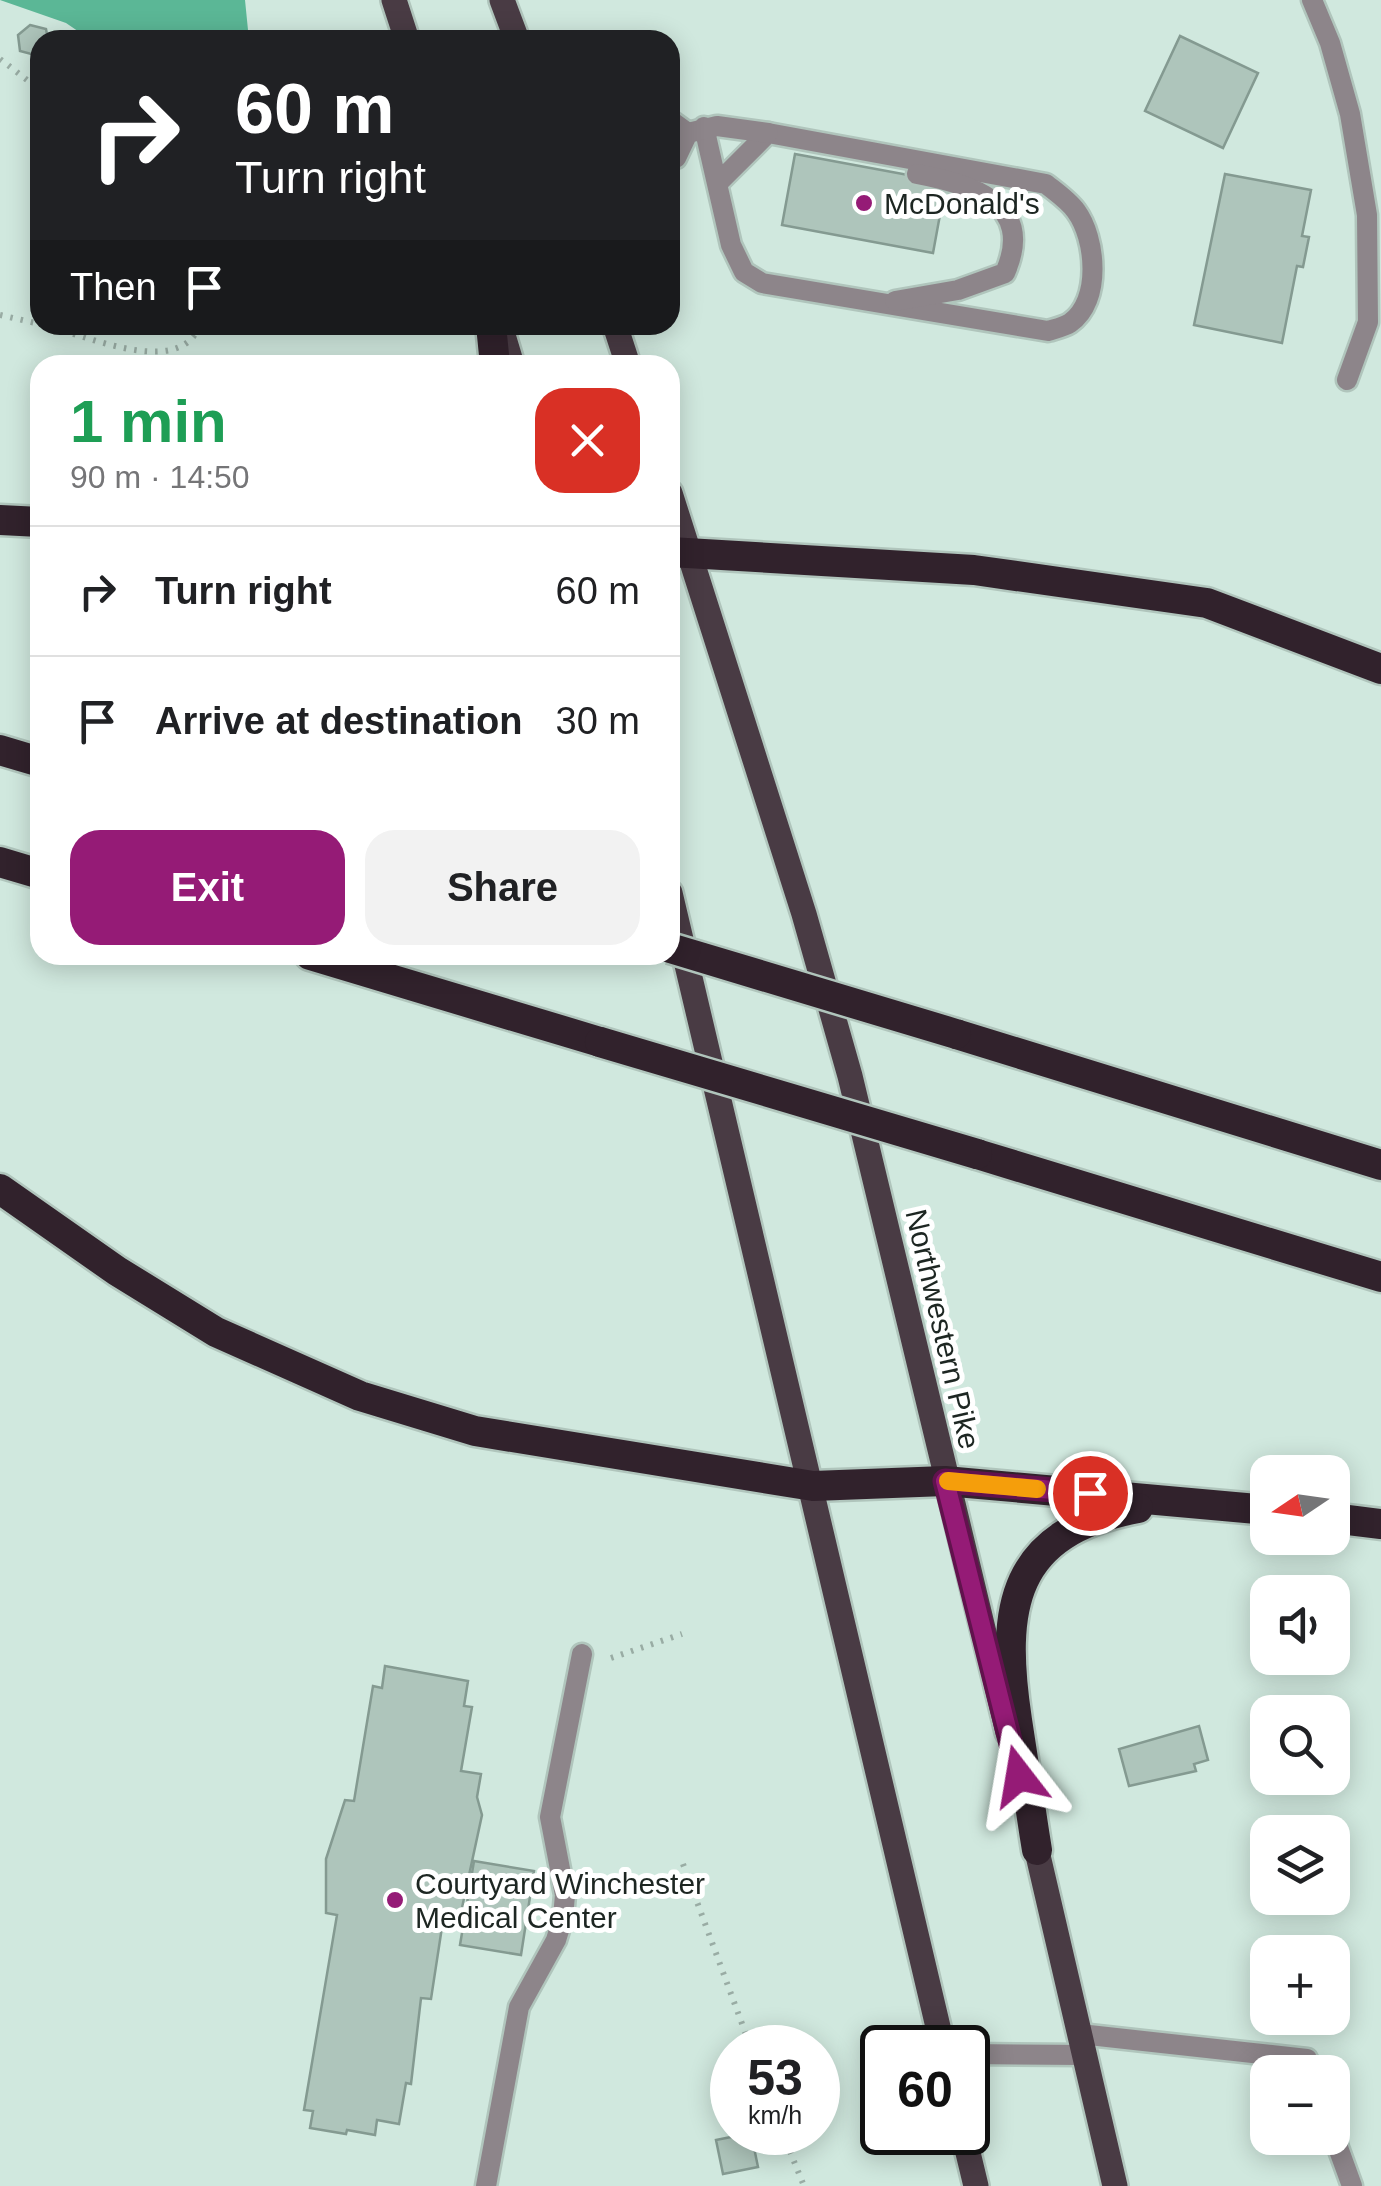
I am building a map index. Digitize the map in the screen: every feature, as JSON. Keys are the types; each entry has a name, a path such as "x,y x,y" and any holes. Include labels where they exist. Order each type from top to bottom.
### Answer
{"highway":[{"path":"0,520 30,522"},
{"path":"681,552 974,570 1208,603 1279,626 1381,669"},
{"path":"0,750 30,759"},
{"path":"0,862 30,871"},
{"path":"680,951 1381,1165"},
{"path":"343,965 1381,1277"},
{"path":"0,1189 117,1271 216,1332 360,1396 419,1416 531,1442 813,1486 945,1481 1250,1508"},
{"path":"1037,1850 1011,1677 1009,1628 1015,1597 1028,1568 1048,1544 1102,1515 1198,1502"},
{"path":"1350,1520 1381,1524"}],"main road":[{"path":"394,0 404,30"},
{"path":"502,0 513,30"},
{"name":"Northwestern Pike","path":"681,552 850,1076 1115,2186"},
{"path":"680,934 813,1486 937,2025"},
{"path":"969,2155 976,2186"}],"lane":[{"path":"1312,0 1330,43 1350,114 1367,215 1368,322 1347,380"},
{"path":"680,124 696,130 779,135 1046,184 1076,209 1086,229 1093,266 1086,303 1072,322 1048,331 762,283 744,272 731,245 720,182 696,130"},
{"path":"680,152 696,130"},
{"path":"720,182 779,135"},
{"path":"779,135 810,153 962,183 984,191 1010,224 1013,254 1005,273 958,290 879,304"},
{"path":"486,2186 519,2006 556,1940 564,1917 565,1894 550,1817 582,1654"},
{"path":"990,2052 1082,2044 1250,2056"},
{"path":"1341,2155 1352,2186"}],"path":[{"path":"0,59 30,82"},
{"path":"0,316 30,322"},
{"path":"83,335 161,354 186,346 193,335"},
{"path":"610,1658 682,1634"},
{"path":"683,1864 742,2025"},
{"path":"791,2155 804,2186"}],"shaded area":[{"path":"0,0 245,0 248,30 76,30"}],"building":[{"path":"30,25 46,29 30,30 30,54 20,51 18,35"},
{"path":"1180,36 1258,73 1223,148 1145,111"},
{"name":"McDonald's","path":"795,154 946,182 933,253 782,225"},
{"path":"1225,174 1311,190 1302,236 1309,237 1303,267 1297,266 1282,343 1194,325"},
{"name":"Courtyard Winchester Medical Center","path":"385,1666 468,1681 464,1706 472,1707 461,1771 481,1774 477,1797 482,1815 460,1917 444,1914 431,1999 421,1998 411,2084 406,2083 399,2124 377,2120 375,2135 347,2130 346,2134 310,2128 313,2111 304,2110 337,1915 326,1913 326,1859 345,1800 354,1801 373,1686 382,1688"},
{"path":"1199,1726 1208,1760 1194,1764 1196,1771 1129,1786 1119,1749"},
{"path":"474,1861 534,1871 521,1955 460,1945"},
{"path":"719,2155 756,2155 758,2167 723,2174"}],"slow traffic":[{"path":"948,1481 1037,1489"}],"place":[{"name":"McDonald's","path":"864,203"},
{"name":"Courtyard Winchester Medical Center","path":"395,1900"}],"route":[{"path":"1019,1776 945,1481 1090,1493"}]}
